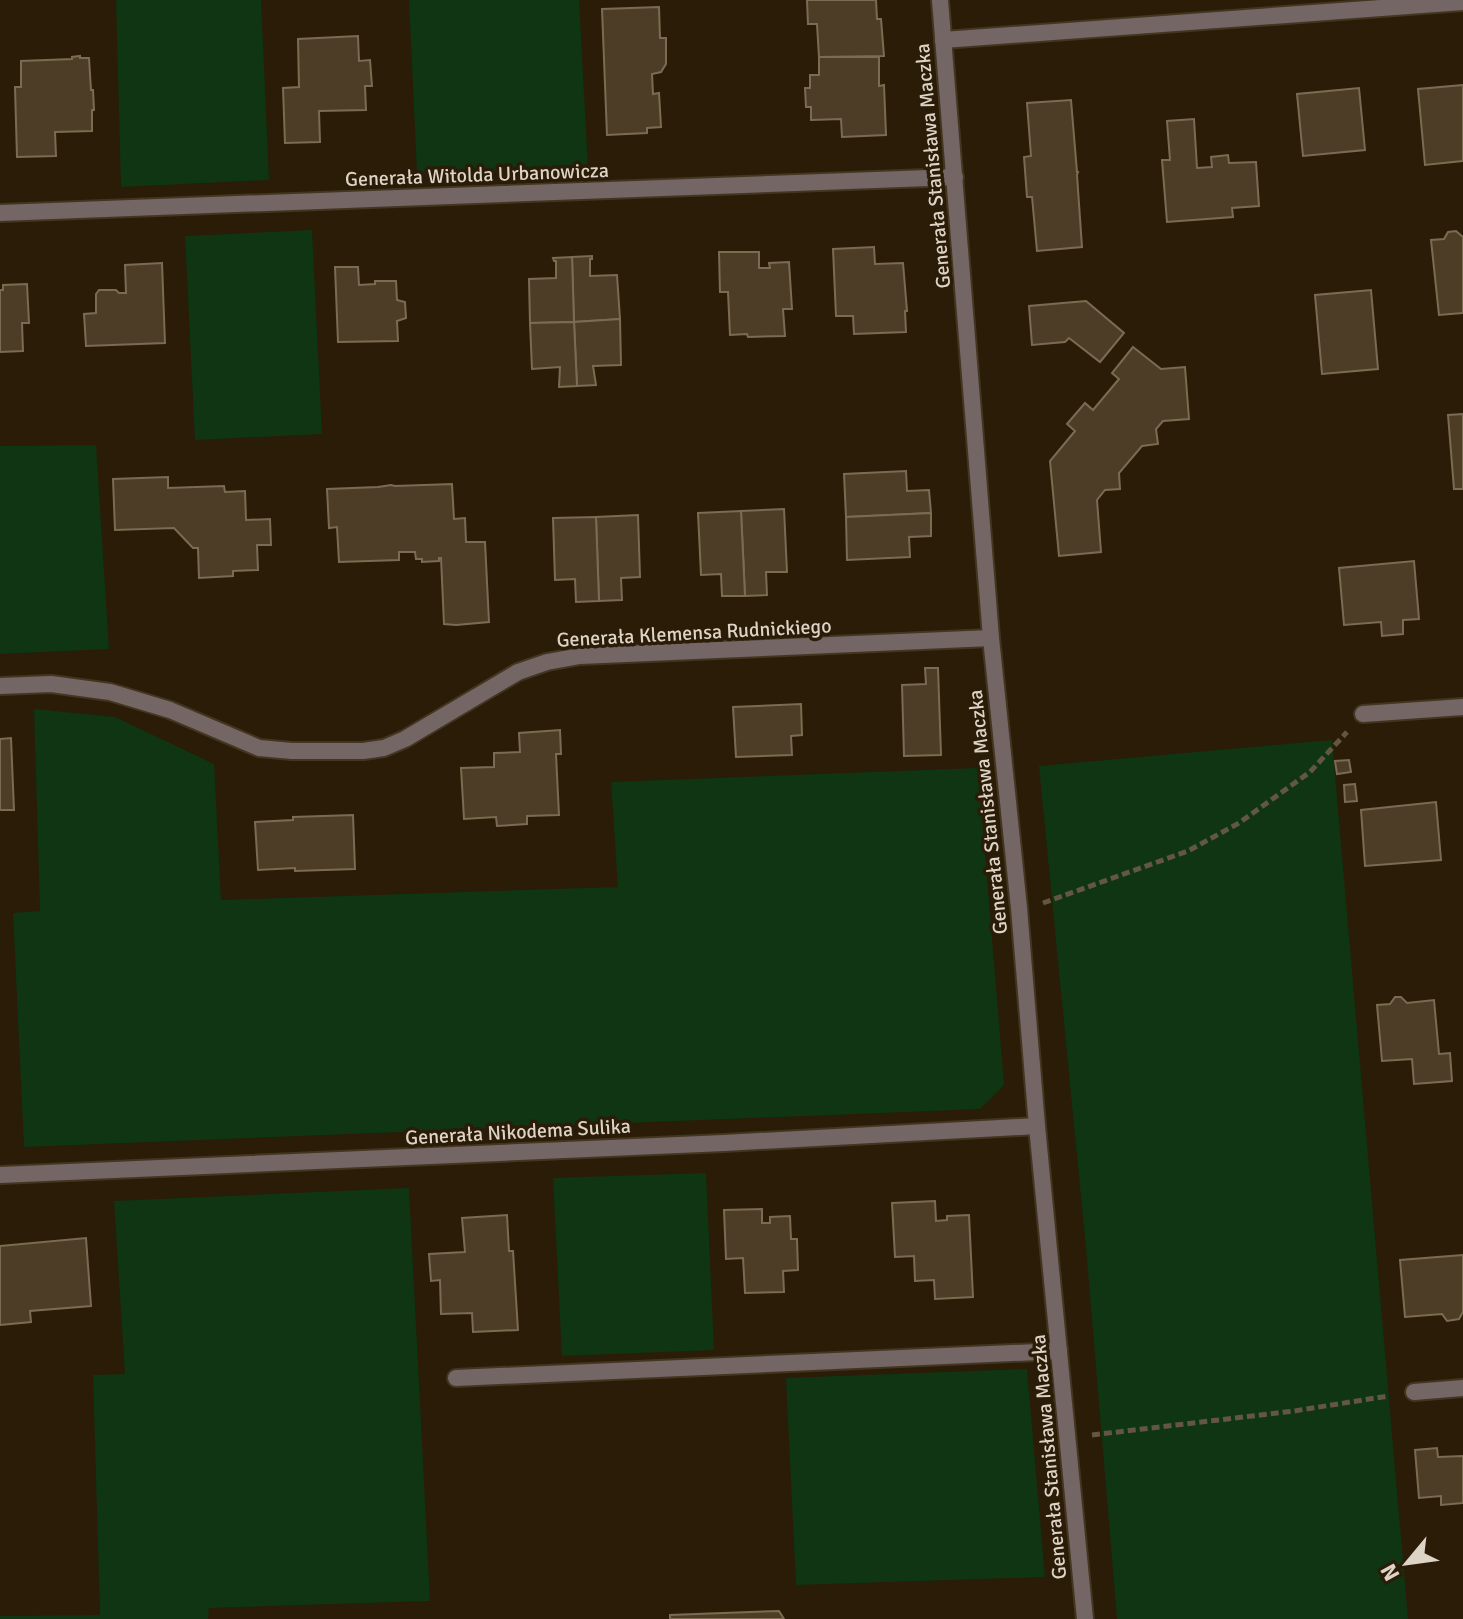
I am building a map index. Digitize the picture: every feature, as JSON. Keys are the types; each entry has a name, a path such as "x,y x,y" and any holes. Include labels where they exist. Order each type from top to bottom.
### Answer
{"street":[{"name":"Generała Stanisława Maczka","path":"940,0 991,638 1085,1619"},
{"path":"943,40 1463,2"},
{"name":"Generała Witolda Urbanowicza","path":"0,213 955,177"},
{"name":"Generała Klemensa Rudnickiego","path":"0,686 51,684 110,692 170,710 259,748 363,751 384,748 405,739 518,672 547,662 580,656 991,638"},
{"path":"1363,714 1463,707"},
{"name":"Generała Nikodema Sulika","path":"0,1175 1037,1126"},
{"path":"456,1378 1059,1351"},
{"path":"1414,1392 1463,1388"}],"path":[{"path":"1019,908 1050,902 1188,851 1226,830 1310,772 1363,714"},
{"path":"1068,1438 1294,1411 1414,1392"}],"green space":[{"path":"116,0 261,0 269,180 121,187"},
{"path":"409,0 579,0 588,168 417,173"},
{"path":"312,230 322,434 195,440 185,236"},
{"path":"96,445 109,649 0,654 0,446"},
{"path":"34,709 115,717 214,764 221,900 618,887 611,782 978,768 1004,1085 980,1109 24,1147 13,913 40,911"},
{"path":"1332,740 1408,1619 1117,1619 1086,1248 1039,766"},
{"path":"706,1173 714,1350 562,1356 553,1178"},
{"path":"409,1188 430,1601 209,1608 208,1619 0,1619 0,1616 100,1615 93,1375 125,1374 114,1201"},
{"path":"1027,1369 1045,1577 796,1585 786,1378"}],"building":[{"path":"807,0 876,0 884,56 819,57 817,24 808,24"},
{"path":"659,7 660,38 666,38 666,64 661,72 652,74 653,94 659,93 661,127 647,128 647,133 607,135 602,9"},
{"path":"358,36 359,61 370,60 372,86 365,86 366,110 319,111 320,142 285,143 283,88 299,87 298,39"},
{"path":"819,57 879,57 879,86 884,85 886,135 842,137 841,119 811,120 811,107 806,107 805,88 810,88 810,75 819,75"},
{"path":"89,58 94,110 92,131 55,132 56,156 17,157 15,87 21,87 21,61"},
{"path":"1463,85 1463,161 1425,165 1418,89"},
{"path":"1359,88 1365,150 1303,156 1297,94"},
{"path":"1071,100 1082,247 1037,251 1032,197 1027,197 1024,157 1031,156 1027,103"},
{"path":"1194,119 1197,168 1212,167 1211,157 1228,155 1229,163 1256,162 1259,206 1232,208 1233,217 1167,222 1162,160 1170,160 1167,121"},
{"path":"1456,231 1463,237 1463,313 1439,315 1431,240 1444,239 1448,232"},
{"path":"874,247 875,264 903,263 906,332 854,334 853,316 836,316 833,249"},
{"path":"719,252 759,252 759,268 770,268 769,263 789,262 792,309 783,309 785,336 730,335 728,292 720,292"},
{"path":"592,256 590,276 617,275 620,319 574,322 572,257"},
{"path":"572,257 574,322 530,323 529,279 556,278 556,261 553,258"},
{"path":"162,263 165,343 86,346 84,314 96,313 96,294 99,290 126,293 125,265"},
{"path":"335,267 358,267 359,285 396,281 397,300 405,302 406,318 397,321 398,341 338,342"},
{"path":"27,284 29,323 22,323 23,351 0,352 0,290 3,290 3,285"},
{"path":"1371,290 1378,369 1322,374 1315,295"},
{"path":"1086,301 1124,333 1100,362 1069,338 1065,342 1032,345 1029,306"},
{"path":"620,319 621,365 593,366 596,385 577,386 574,322"},
{"path":"574,322 577,386 559,387 560,367 532,369 530,323"},
{"path":"1133,347 1161,369 1185,367 1189,419 1163,421 1156,429 1158,444 1142,446 1119,473 1120,489 1105,490 1097,500 1101,552 1059,556 1050,461 1075,431 1067,424 1085,403 1093,410 1119,379 1112,373"},
{"path":"1463,414 1463,489 1454,489 1448,415"},
{"path":"906,471 907,491 929,490 931,513 846,517 844,474"},
{"path":"168,477 168,488 224,486 225,492 245,491 246,520 270,519 271,545 257,545 258,570 233,571 233,576 199,578 198,548 193,548 174,528 115,530 113,479"},
{"path":"452,484 454,519 465,518 466,542 485,542 489,622 444,624 441,558 439,561 422,562 422,559 416,559 415,552 399,552 399,560 339,562 337,527 329,528 327,489"},
{"path":"784,509 787,572 766,572 767,595 745,596 741,511"},
{"path":"741,511 745,596 722,596 721,574 701,575 698,513"},
{"path":"931,513 931,536 909,537 910,557 847,560 846,517"},
{"path":"638,515 640,577 621,578 622,600 599,601 596,517"},
{"path":"596,517 599,601 576,602 575,579 555,580 553,518"},
{"path":"1414,561 1419,619 1403,620 1403,634 1382,636 1381,622 1344,625 1339,568"},
{"path":"925,668 938,668 941,755 904,756 902,685 926,684"},
{"path":"801,704 802,735 791,736 792,755 736,757 733,707"},
{"path":"560,730 561,754 556,754 559,815 527,816 527,824 497,826 496,817 464,819 461,768 494,767 494,753 520,752 519,733"},
{"path":"11,738 14,810 0,810 0,739"},
{"path":"1349,760 1351,772 1337,774 1335,761"},
{"path":"1355,784 1357,801 1345,802 1344,785"},
{"path":"1436,802 1441,860 1365,866 1361,810"},
{"path":"353,815 355,869 258,870 255,822"},
{"path":"1395,997 1401,997 1407,1003 1434,1000 1439,1054 1450,1053 1452,1081 1414,1084 1412,1059 1382,1061 1377,1005 1390,1004"},
{"path":"935,1201 936,1221 947,1220 947,1216 969,1215 973,1297 935,1299 934,1280 915,1281 914,1256 895,1257 892,1203"},
{"path":"762,1209 762,1223 770,1223 770,1217 790,1216 791,1239 797,1239 798,1270 783,1271 784,1292 745,1293 743,1258 726,1259 724,1210"},
{"path":"507,1215 509,1251 513,1251 518,1330 473,1332 472,1313 441,1314 440,1280 431,1281 429,1254 465,1252 462,1218"},
{"path":"86,1238 91,1306 30,1311 31,1322 0,1325 0,1246"},
{"path":"1463,1255 1463,1312 1459,1319 1447,1321 1442,1314 1405,1317 1400,1260"},
{"path":"1437,1448 1438,1457 1463,1456 1463,1503 1441,1505 1441,1496 1419,1498 1415,1450"},
{"path":"779,1611 784,1619 670,1619 670,1615"}]}
